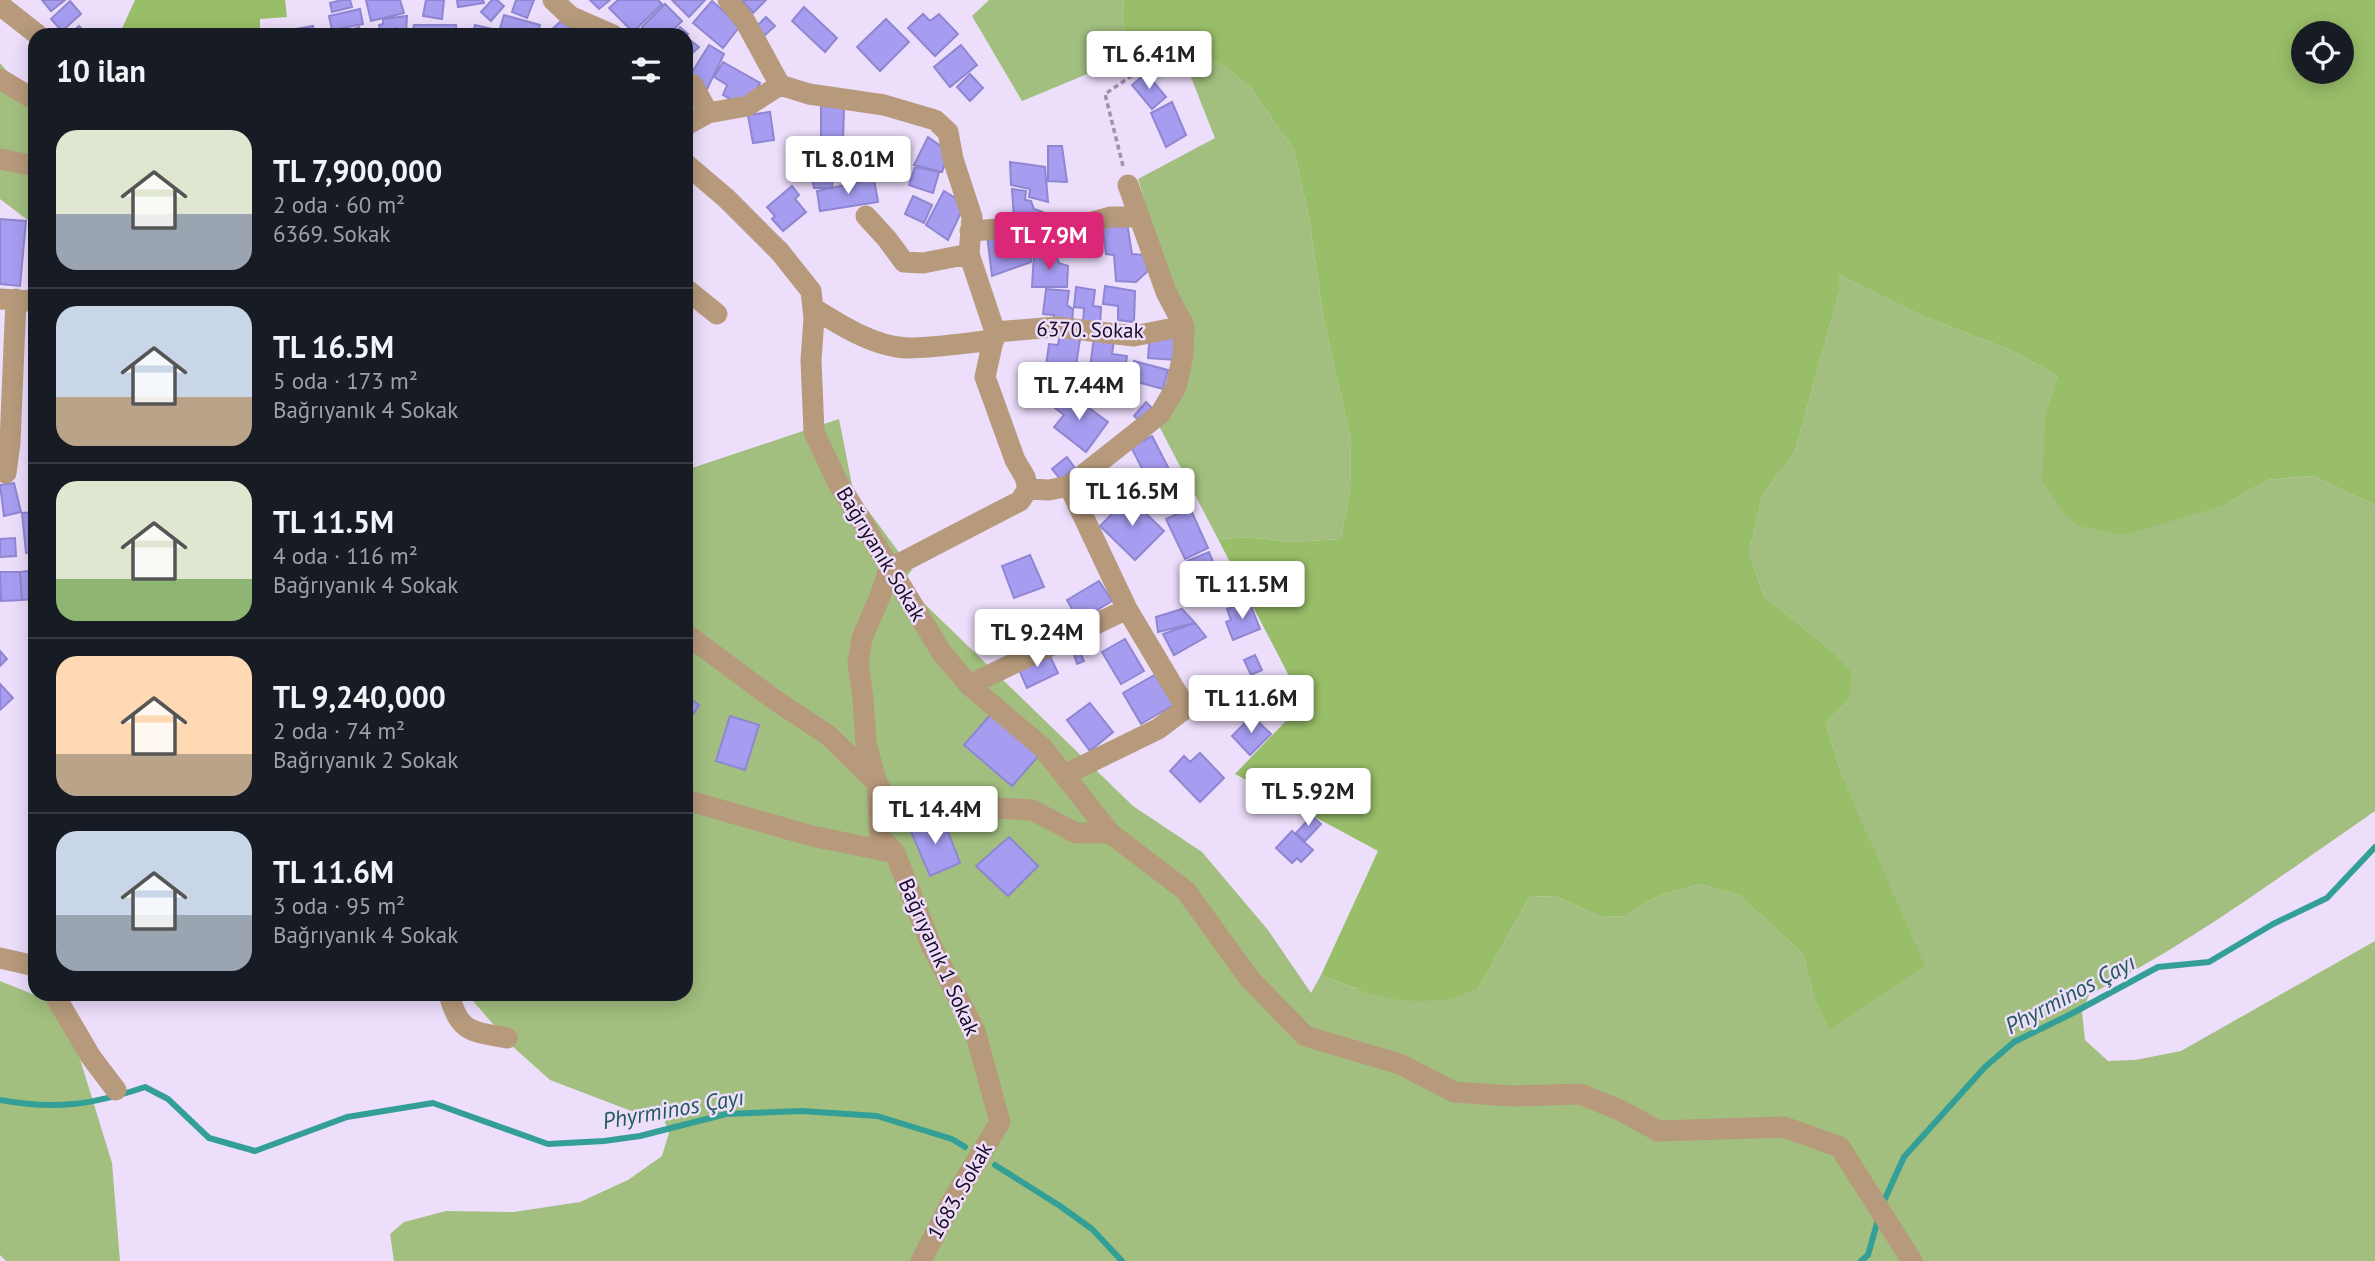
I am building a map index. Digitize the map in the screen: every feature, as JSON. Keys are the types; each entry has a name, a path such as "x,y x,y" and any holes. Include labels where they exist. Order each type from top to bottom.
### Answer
{"street":[{"path":"552,0 570,16 597,28"},
{"path":"728,0 745,21 780,85 809,94 884,105 935,121 948,132 953,159 972,217 969,254 995,336 985,377 1028,489 1020,501 889,569"},
{"path":"0,5 29,28"},
{"path":"0,79 28,96"},
{"path":"693,85 708,113"},
{"path":"693,121 708,113 747,106 780,85"},
{"path":"0,159 28,165"},
{"name":"Bağrıyanık Sokak","path":"693,170 726,198 780,252 811,291 814,432 836,481 942,653 969,685 1042,747 1110,833 1186,891 1249,978 1304,1036 1400,1064 1454,1092 1512,1096 1580,1094 1622,1111 1658,1131 1784,1127 1840,1147 1912,1261"},
{"path":"1028,489 1049,490 1069,486 1160,414 1176,387 1183,355 1184,326 1166,292 1128,186"},
{"path":"866,216 904,262 923,263 969,254"},
{"path":"970,231 1015,228 1060,231 1110,217 1139,217"},
{"path":"693,295 717,314"},
{"path":"6,473 17,300"},
{"name":"6370. Sokak","path":"813,308 867,338 905,348 1056,327 1134,336 1184,326"},
{"path":"1069,486 1127,609 1186,708"},
{"name":"Bağrıyanık 1 Sokak","path":"889,569 862,638 858,662 866,744 877,783 880,837 895,853 930,945 975,1031 1000,1122"},
{"path":"969,685 1127,609"},
{"path":"693,639 775,700 828,735 877,783 895,815 942,805 1032,810 1076,833 1110,833"},
{"path":"1064,775 1158,729 1186,708 1231,691 1246,690 1271,707"},
{"path":"693,802 812,836 895,853"},
{"path":"0,958 28,964"},
{"path":"58,1001 91,1056 116,1090"},
{"path":"451,1001 461,1025 477,1032 507,1038"},
{"name":"1683. Sokak","path":"920,1261 1000,1122"}],"path":[{"path":"1128,186 1105,94 1146,66"}],"green space":[{"path":"135,0 285,0 287,17 260,19 260,28 122,28"},
{"path":"989,0 1124,0 1122,22 1133,55 1022,101 972,16"},
{"path":"1124,0 2375,0 2375,505 2313,476 2267,480 2225,505 2124,535 2079,526 2062,512 2042,480 2046,410 2057,376 2013,351 1925,317 1839,275 1839,293 1795,451 1762,496 1749,553 1764,596 1826,646 1851,671 1850,698 1826,724 1843,779 1925,966 1830,1029 1813,994 1803,954 1740,896 1701,884 1660,895 1625,916 1602,917 1557,897 1530,896 1478,989 1451,998 1425,1001 1394,999 1365,992 1321,975 1378,851 1235,774 1303,703 1218,539 1250,537 1291,542 1341,539 1350,490 1351,440 1323,316 1310,223 1294,150 1252,89 1224,66 1175,38 1133,55 1122,22"},
{"path":"1175,37 1224,66 1252,89 1294,150 1310,223 1323,316 1351,440 1350,490 1341,539 1291,542 1250,537 1218,539 1159,426 1179,317 1138,179 1215,138"},
{"path":"0,63 28,97 28,220 0,199"},
{"path":"1839,275 1925,317 2013,351 2057,376 2046,410 2225,505 2267,480 2313,476 2375,505 2375,811 2199,931 2089,995 2082,1012 2085,1040 2108,1061 2135,1060 2181,1051 2375,941 2375,1261 394,1261 390,1234 404,1222 446,1211 514,1212 580,1202 628,1180 662,1156 669,1133 663,1117 634,1112 550,1080 511,1045 473,1001 693,1001 693,468 839,419 853,490 912,570 902,582 1133,806 1202,852 1268,930 1311,993 1321,975 1356,989 1478,989 1530,896 1557,897 1602,917 1625,916 1660,895 1701,884 1740,896 1803,954 1813,994 1843,779 1826,724 1850,698 1826,646 1764,596 1749,553 1762,496 1795,451 1839,293"},
{"path":"0,981 28,992 28,1001 52,1002 72,1033 112,1163 120,1261 6,1261 0,1255"}],"building":[{"path":"42,0 65,0 51,11"},
{"path":"350,0 352,7 332,12 330,3"},
{"path":"366,0 400,0 404,13 371,21"},
{"path":"426,0 444,0 442,19 423,16"},
{"path":"457,0 483,0 484,3 458,7"},
{"path":"492,0 497,0 504,6 491,21 481,12"},
{"path":"516,0 534,0 527,18 512,12"},
{"path":"590,0 610,0 599,9"},
{"path":"618,0 658,0 662,4 637,28 629,28 609,8"},
{"path":"672,0 705,0 689,17"},
{"path":"742,0 766,0 753,13"},
{"path":"70,1 81,14 65,28 59,28 51,19"},
{"path":"712,1 740,26 723,48 693,23"},
{"path":"665,4 682,21 675,28 642,27"},
{"path":"804,7 837,38 825,52 792,21"},
{"path":"360,9 363,24 332,28 329,16"},
{"path":"923,14 930,21 939,14 958,34 935,56 908,28"},
{"path":"504,15 540,25 539,28 500,28"},
{"path":"407,16 406,28 380,28 383,19"},
{"path":"766,17 775,26 764,36 755,28"},
{"path":"886,19 909,42 880,71 857,47"},
{"path":"562,20 570,28 553,28"},
{"path":"414,25 456,25 456,28 413,28"},
{"path":"709,45 724,54 707,89 693,80 693,71"},
{"path":"961,45 977,65 950,87 934,67"},
{"path":"723,62 760,83 751,100 739,104 723,95 727,85 714,77"},
{"path":"1146,73 1166,97 1152,109 1132,85"},
{"path":"970,74 983,88 970,101 957,87"},
{"path":"1172,102 1186,135 1166,147 1151,113"},
{"path":"821,106 844,106 843,143 821,143"},
{"path":"770,112 774,140 753,143 748,115"},
{"path":"928,137 949,152 942,172 914,165"},
{"path":"1048,146 1062,146 1067,182 1048,181"},
{"path":"808,160 823,160 827,166 834,164 832,188 814,188"},
{"path":"1010,162 1045,167 1048,202 1029,197 1030,189 1011,185"},
{"path":"915,167 939,172 933,193 909,185"},
{"path":"874,179 878,202 820,211 817,191"},
{"path":"792,186 799,195 795,199 806,212 783,231 772,219 775,216 767,207"},
{"path":"1012,189 1026,191 1025,200 1031,201 1034,209 1043,212 1045,221 1014,220"},
{"path":"944,191 965,204 948,240 926,225"},
{"path":"913,196 932,205 924,223 905,214"},
{"path":"0,219 26,221 20,286 0,284"},
{"path":"1127,223 1132,254 1144,255 1148,271 1136,282 1116,281 1114,255 1106,254 1102,225"},
{"path":"987,234 1030,234 1031,262 992,276"},
{"path":"1034,253 1056,256 1059,263 1068,266 1067,287 1032,287"},
{"path":"1105,286 1135,291 1134,322 1118,320 1118,306 1103,304"},
{"path":"1076,287 1095,290 1093,306 1101,307 1100,327 1083,324 1084,308 1074,307"},
{"path":"1046,289 1069,291 1067,305 1073,309 1072,325 1054,323 1054,315 1043,314"},
{"path":"1061,330 1081,333 1074,378 1045,373 1049,344 1058,345"},
{"path":"1150,332 1178,335 1176,360 1148,358"},
{"path":"1094,338 1114,340 1112,354 1127,356 1123,385 1088,381"},
{"path":"1134,361 1168,370 1163,389 1130,380"},
{"path":"1066,391 1108,422 1086,452 1054,427 1064,415 1054,407"},
{"path":"1146,402 1155,411 1143,424 1134,416"},
{"path":"1152,436 1171,473 1150,484 1131,447"},
{"path":"1067,457 1075,468 1061,480 1052,469"},
{"path":"1108,476 1115,485 1103,497 1095,489"},
{"path":"14,483 21,512 4,516 0,485"},
{"path":"1129,497 1164,531 1135,560 1100,526"},
{"path":"1190,508 1208,548 1185,559 1166,519"},
{"path":"22,513 28,513 28,553 26,553"},
{"path":"15,538 16,556 0,557 0,539"},
{"path":"1209,552 1223,586 1202,595 1187,561"},
{"path":"1030,555 1044,587 1014,598 1002,566"},
{"path":"28,571 28,600 22,600 20,572"},
{"path":"0,572 20,572 22,600 1,601"},
{"path":"1099,581 1112,601 1079,621 1067,600"},
{"path":"1249,601 1260,629 1233,640 1226,622 1231,620 1227,609"},
{"path":"1182,609 1195,623 1158,632 1156,617"},
{"path":"1195,623 1206,637 1174,655 1163,634"},
{"path":"1125,639 1144,671 1121,684 1102,652"},
{"path":"1077,645 1084,661 1077,664 1072,648"},
{"path":"1047,650 1058,673 1027,688 1017,665"},
{"path":"0,651 7,659 0,666"},
{"path":"1255,655 1262,670 1251,675 1244,660"},
{"path":"1156,674 1175,704 1141,724 1123,693"},
{"path":"0,684 13,698 0,710"},
{"path":"693,701 699,705 693,714"},
{"path":"1090,703 1113,732 1090,751 1067,720"},
{"path":"993,712 1041,753 1012,786 964,745"},
{"path":"730,716 759,725 745,770 716,761"},
{"path":"1252,716 1271,734 1250,755 1232,736"},
{"path":"1200,753 1224,778 1200,802 1170,771 1184,756 1190,762"},
{"path":"942,816 960,863 930,876 910,829"},
{"path":"1312,816 1321,824 1305,841 1296,833"},
{"path":"1292,831 1313,850 1301,862 1297,858 1292,863 1276,848"},
{"path":"1009,837 1038,866 1008,896 976,866"}],"waterway":[{"name":"Phyrminos Çayı","path":"1883,1203 1904,1157 1985,1067 2014,1042 2158,967 2209,962 2273,924 2327,898 2375,847"},
{"name":"Phyrminos Çayı","path":"0,1100 38,1105 73,1104 108,1098 145,1087 168,1099 209,1138 255,1151 347,1117 433,1103 548,1144 640,1136 726,1114 802,1111 877,1116 952,1139 965,1147"},
{"name":"Phyrminos Çayı","path":"995,1165 1092,1229 1122,1261"},
{"name":"Phyrminos Çayı","path":"1861,1261 1868,1255 1879,1216"}]}
